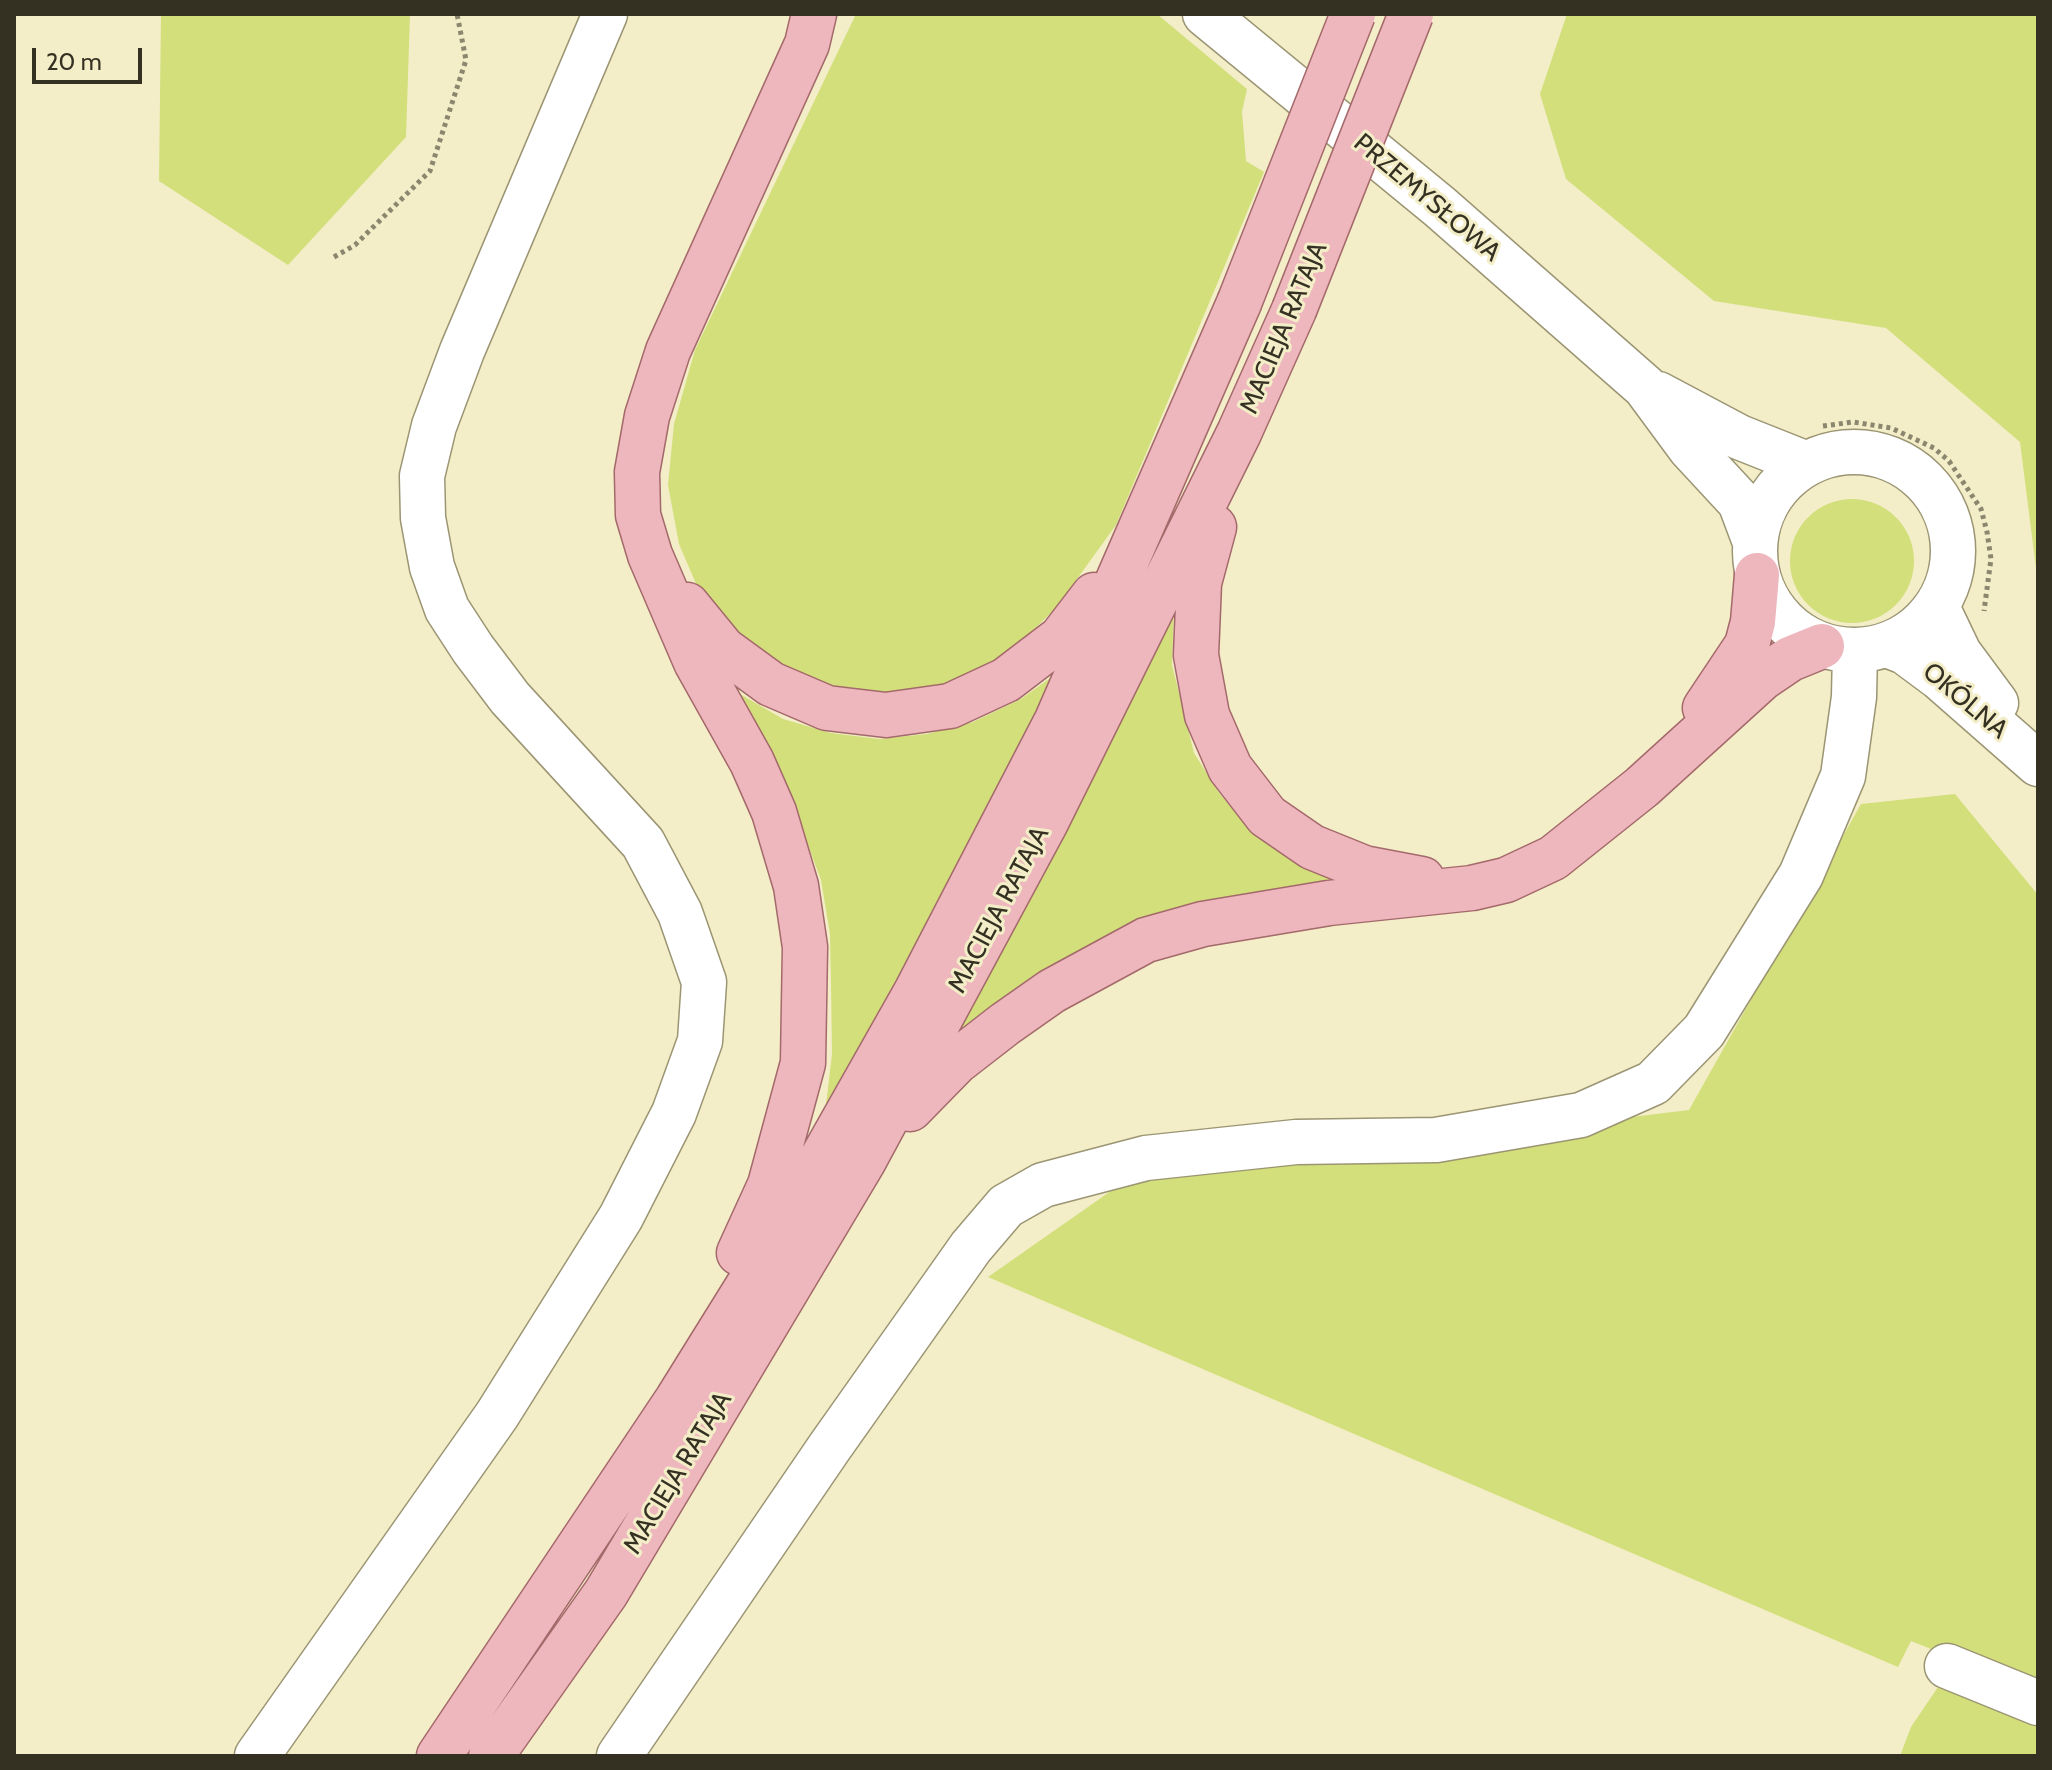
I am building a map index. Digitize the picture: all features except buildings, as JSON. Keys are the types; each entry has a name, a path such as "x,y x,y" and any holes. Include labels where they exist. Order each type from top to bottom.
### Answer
{"main road":[{"name":"MACIEJA RATAJA","path":"439,1756 591,1531 761,1266 916,992 1057,720 1239,303 1353,14"},
{"name":"MACIEJA RATAJA","path":"491,1756 606,1593 863,1162 1032,848 1239,433 1294,310 1411,14"},
{"path":"591,1531 740,1251 770,1185 795,1099 805,1037 805,947 796,886 774,812 752,762 696,662 650,555 638,515 637,472 647,416 668,351 817,24"},
{"path":"1239,433 1199,583 1196,655 1207,715 1230,768 1267,816 1312,847 1364,868 1472,888"},
{"path":"650,555 723,649 771,684 802,700 840,710 886,715 915,713 950,706 980,694 1006,680 1061,638 1093,597 1161,486"},
{"path":"1672,757 1747,645 1753,622 1756,559"},
{"path":"863,1162 956,1062 1052,991 1146,940 1203,924 1329,903 1472,888 1506,880 1553,858 1632,796 1762,678 1790,659 1855,647"}],"street":[{"path":"257,1756 497,1415 621,1217 674,1113 700,1041 704,982 680,913 643,843 510,698 473,649 447,609 432,567 423,518 422,476 434,426 462,351 605,14"},
{"name":"PRZEMYSŁOWA","path":"1205,14 1440,207 1645,387 1690,448 1740,502 1756,559"},
{"name":"PRZEMYSŁOWA","path":"1645,387 1778,455 1812,446"},
{"path":"1812,446 1838,453 1871,453 1902,464 1927,485 1946,512 1953,544 1950,577 1937,607 1915,630 1855,647 1793,630 1778,614 1756,559 1769,501 1812,446"},
{"name":"OKÓLNA","path":"1937,607 1959,653 2038,761"},
{"path":"619,1756 829,1448 971,1247 1006,1206 1043,1185 1146,1158 1296,1142 1436,1140 1581,1115 1653,1083 1704,1031 1801,875 1843,776 1854,697 1855,647"},
{"name":"OKÓLNA","path":"1855,647 1905,652 2038,761"},
{"path":"1947,1666 2038,1703"}],"path":[{"path":"334,257 355,245 430,171 466,60 457,14"},
{"path":"1812,446 1870,423 1911,435 1949,461 1981,509 1987,532 1991,559 1985,624"}],"green space":[{"path":"161,14 410,14 406,137 288,265 159,181"},
{"path":"856,14 1157,14 1247,89 1242,112 1246,161 1264,172 1116,525 1056,608 1013,650 966,679 915,692 861,693 815,681 766,658 728,628 697,586 679,544 668,485 674,424 695,350"},
{"path":"1567,14 2038,14 2038,584 2020,442 1886,328 1714,301 1566,179 1540,94"},
{"path":"1852,499 1876,504 1896,517 1909,537 1914,561 1909,585 1896,605 1876,618 1852,623 1828,618 1808,605 1795,585 1790,561 1795,537 1808,517 1828,504"},
{"path":"1174,605 1172,665 1194,753 1219,793 1249,827 1350,885 1308,889 939,1058"},
{"path":"1064,668 824,1122 832,1054 830,934 821,880 784,780 762,734 735,691 783,719 831,733 879,739 927,734 973,722 1021,699"},
{"path":"1955,794 2038,895 2038,1692 1911,1641 1898,1667 988,1277 1128,1179 1689,1110 1861,804"},
{"path":"1942,1681 2038,1721 2038,1756 1900,1756 1911,1727"}]}
